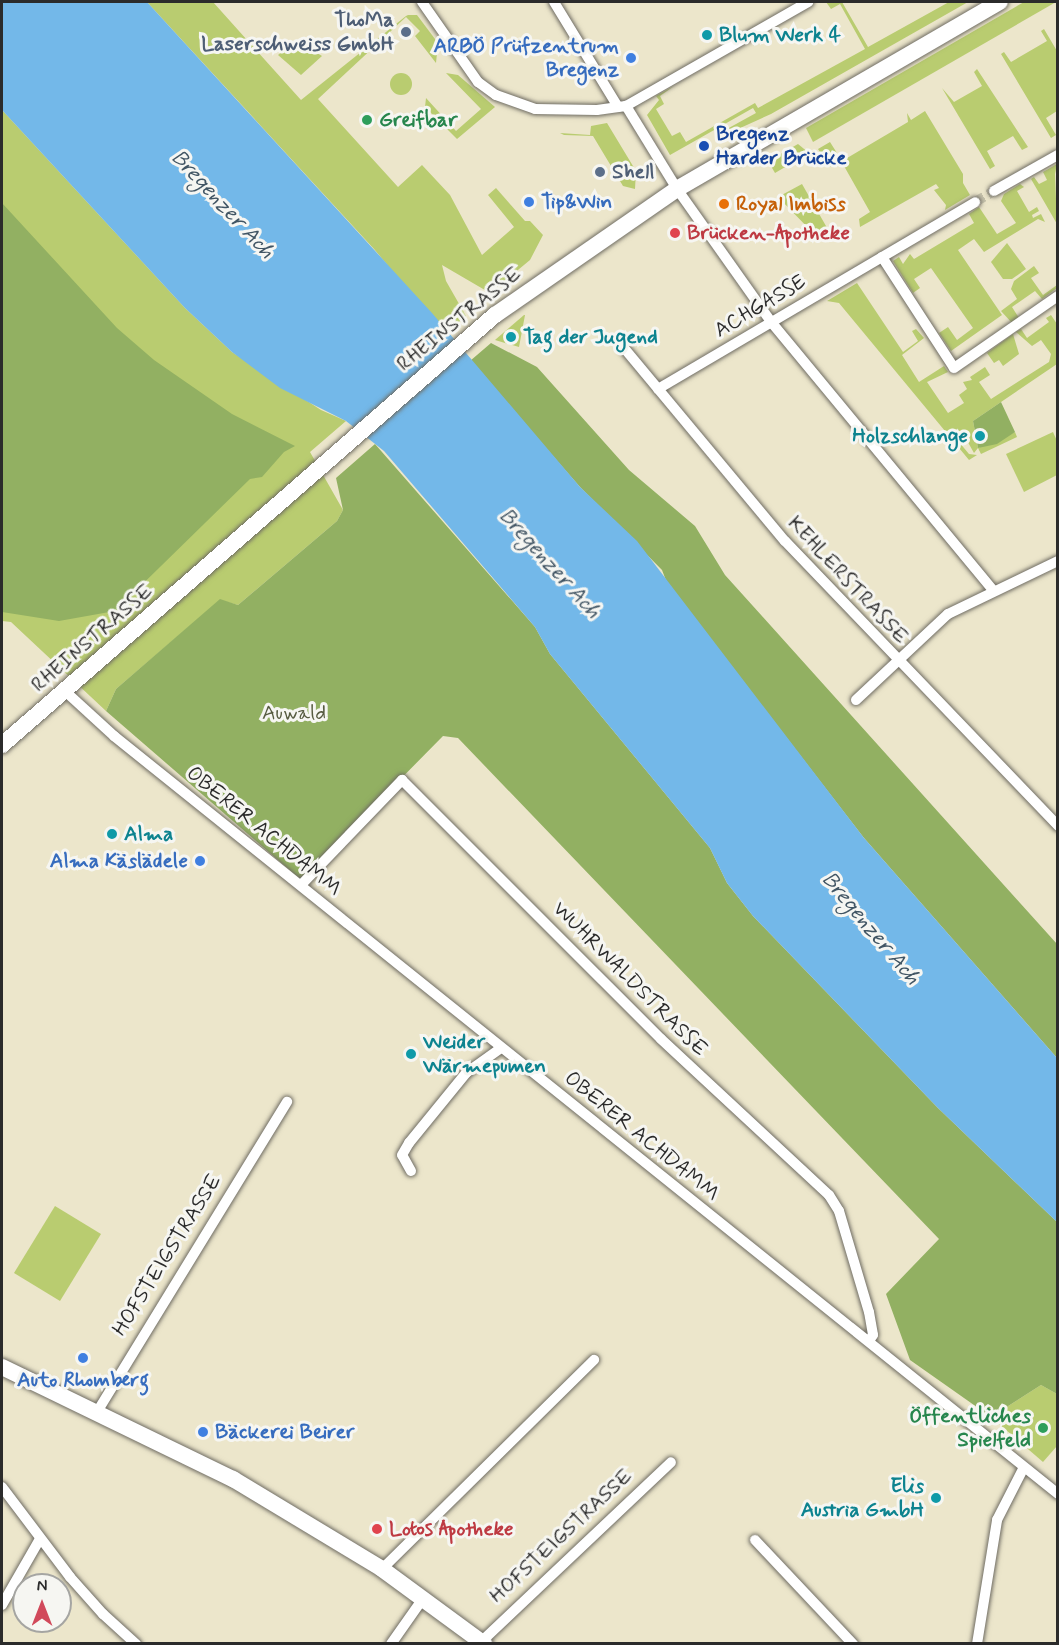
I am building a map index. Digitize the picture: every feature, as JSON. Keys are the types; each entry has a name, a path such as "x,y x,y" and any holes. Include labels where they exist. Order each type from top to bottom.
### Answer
{"main road":[{"name":"RHEINSTRASSE","path":"2,745 66,692 484,323 677,189 1000,2"},
{"name":"HOFSTEIGSTRASSE","path":"2,1367 233,1479 382,1569 424,1597 483,1642"}],"street":[{"path":"422,2 478,82 496,95 535,109 622,107 808,2"},
{"path":"555,2 677,189 772,323 994,591"},
{"path":"994,191 1058,155"},
{"name":"ACHGASSE","path":"658,389 975,202"},
{"path":"882,257 954,368 1058,296"},
{"name":"KEHLERSTRASSE","path":"624,348 785,541 898,662 1058,826"},
{"path":"856,700 948,614 1058,561"},
{"name":"OBERER ACHDAMM","path":"66,692 114,736 1058,1494"},
{"name":"WUHRWALDSTRASSE","path":"301,885 402,780 661,1039 829,1195 839,1211 869,1312 873,1335 869,1341"},
{"path":"411,1171 402,1155 409,1143 466,1073 501,1048"},
{"name":"HOFSTEIGSTRASSE","path":"97,1412 287,1102"},
{"path":"382,1569 594,1360"},
{"name":"HOFSTEIGSTRASSE","path":"483,1642 671,1462"},
{"path":"977,1644 997,1520 1024,1467"},
{"path":"2,1487 40,1539 103,1614 136,1644"},
{"path":"2,1605 40,1539"},
{"path":"755,1540 853,1644"},
{"path":"391,1644 424,1597"}],"green space":[{"path":"147,2 213,2 301,100 406,16 417,15 438,43 436,63 415,36 420,31 406,17 318,99 398,187 422,165 450,195 482,255 514,227 488,195 496,188 525,221 530,221 543,235 530,260 490,293 442,265 446,281 466,316 445,334 374,249"},
{"path":"826,2 842,2 868,47 949,2 968,2 771,114 718,138 716,135 756,113 753,108 670,155 647,115 659,100 656,96 674,86 660,96 664,104 656,109 672,136 680,132 686,142 755,103 758,108 865,49 840,4 831,9"},
{"path":"1024,2 1056,2 813,142 806,128"},
{"path":"1044,29 1057,51 1057,111 1046,118 1056,135 1051,138 1001,54 1004,52 1011,62 1047,41 1041,31"},
{"path":"296,40 322,56 301,75 278,55"},
{"path":"977,69 1028,147 1022,150 1013,136 987,151 995,166 990,169 942,88 954,102 982,86 974,72"},
{"path":"401,73 409,76 412,84 409,92 401,95 393,92 390,84 393,76"},
{"path":"446,73 458,75 495,107 457,139 425,107 426,98 456,131 481,109"},
{"path":"2,110 185,308 232,352 321,410 346,421 310,452 343,510 337,521 238,605 220,600 116,689 106,711 11,622 2,621"},
{"path":"925,111 963,174 963,183 970,195 945,210 946,205 934,190 939,188 936,184 860,227 859,219 870,212 844,166 829,167 818,149 830,142 842,161 908,122 907,113 911,120"},
{"path":"607,123 636,171 635,189 623,186 593,136 560,133 590,135 591,126"},
{"path":"798,144 809,153 775,173 768,161"},
{"path":"1057,164 1055,174 1057,224 1031,179 1034,177 1039,184 1047,180 1043,172"},
{"path":"802,184 830,233 825,236 821,231 815,235 778,197"},
{"path":"1020,184 1024,187 1017,191 1029,212 1037,207 1039,211 1032,215 1033,218 1041,214 1045,222 1038,219 984,252 974,239 958,250 1002,315 951,351 939,333 948,327 957,340 973,328 931,268 914,279 920,288 913,293 893,261 899,257 903,264 910,254 914,259 974,223 969,214 979,207 997,234 1016,223 1001,201 1004,194"},
{"path":"2,203 117,328 154,360 232,414 295,446 284,452 262,477 250,479 115,611 59,621 2,612"},
{"path":"1007,243 1026,269 1012,279 1003,279 991,262"},
{"path":"1034,266 1039,273 1031,278 1043,295 1057,285 1057,288 1042,299 1035,291 1012,307 1019,318 1012,323 1001,311 1017,299 1011,289 1014,281"},
{"path":"857,283 903,352 918,341 912,331 916,329 924,338 902,355 919,382 944,366 948,372 927,382 948,413 964,403 959,395 967,389 963,382 972,380 970,377 985,367 990,375 979,382 991,399 1049,362 1051,354 1041,340 1032,346 1016,332 1021,329 1027,338 1049,322 1046,318 1051,315 1057,324 1057,364 973,421 978,448 974,453 965,437 959,442 969,454 977,455 969,460 839,303 827,301"},
{"path":"524,315 519,347 495,340"},
{"path":"1013,334 1019,354 1003,366 999,360 994,363 987,353"},
{"path":"491,343 537,367 629,470 695,526 725,575 1057,944 1057,1058 864,838 667,583 662,570 580,487 470,361"},
{"path":"1001,402 1015,432 997,444 978,448 973,421"},
{"path":"1015,432 1017,437 981,454 978,448"},
{"path":"1053,432 1057,441 1057,475 1024,492 1006,454"},
{"name":"Auwald","path":"375,444 535,627 550,654 710,848 727,883 753,916 938,1108 1057,1222 1057,1394 1041,1385 991,1417 910,1360 886,1294 939,1239 458,738 443,736 301,880 106,711 116,689 220,599 238,605 337,521 343,510 336,478"},
{"path":"55,1206 101,1234 60,1301 14,1273"},
{"path":"1041,1385 1057,1394 1057,1446 1043,1462 991,1417"}],"water":[{"name":"Bregenzer Ach","path":"2,2 147,2 432,313 580,487 637,541 864,838 1057,1058 1057,1222 938,1108 753,916 727,883 710,848 550,654 535,627 384,451 346,421 280,388 232,352 185,308 2,110"}],"tunnel":[{"path":"975,202 994,191"}],"place":[{"name":"ThoMa Laserschweiss GmbH","path":"406,32"},
{"name":"Blum Werk 4","path":"707,35"},
{"name":"ARBÖ Prüfzentrum Bregenz","path":"631,58"},
{"name":"Greifbar","path":"367,120"},
{"name":"Bregenz Harder Brücke","path":"704,146"},
{"name":"Shell","path":"600,172"},
{"name":"Tip&Win","path":"529,202"},
{"name":"Royal Imbiss","path":"724,204"},
{"name":"Brücken-Apotheke","path":"675,233"},
{"name":"Tag der Jugend","path":"511,337"},
{"name":"Holzschlange","path":"980,436"},
{"name":"Alma","path":"112,834"},
{"name":"Alma Käslädele","path":"200,861"},
{"name":"Weider Wärmepumen","path":"411,1054"},
{"name":"Auto Rhomberg","path":"83,1358"},
{"name":"Öffentliches Spielfeld","path":"1043,1428"},
{"name":"Bäckerei Beirer","path":"203,1432"},
{"name":"Elis Austria GmbH","path":"936,1498"},
{"name":"Lotos Apotheke","path":"377,1529"}]}
